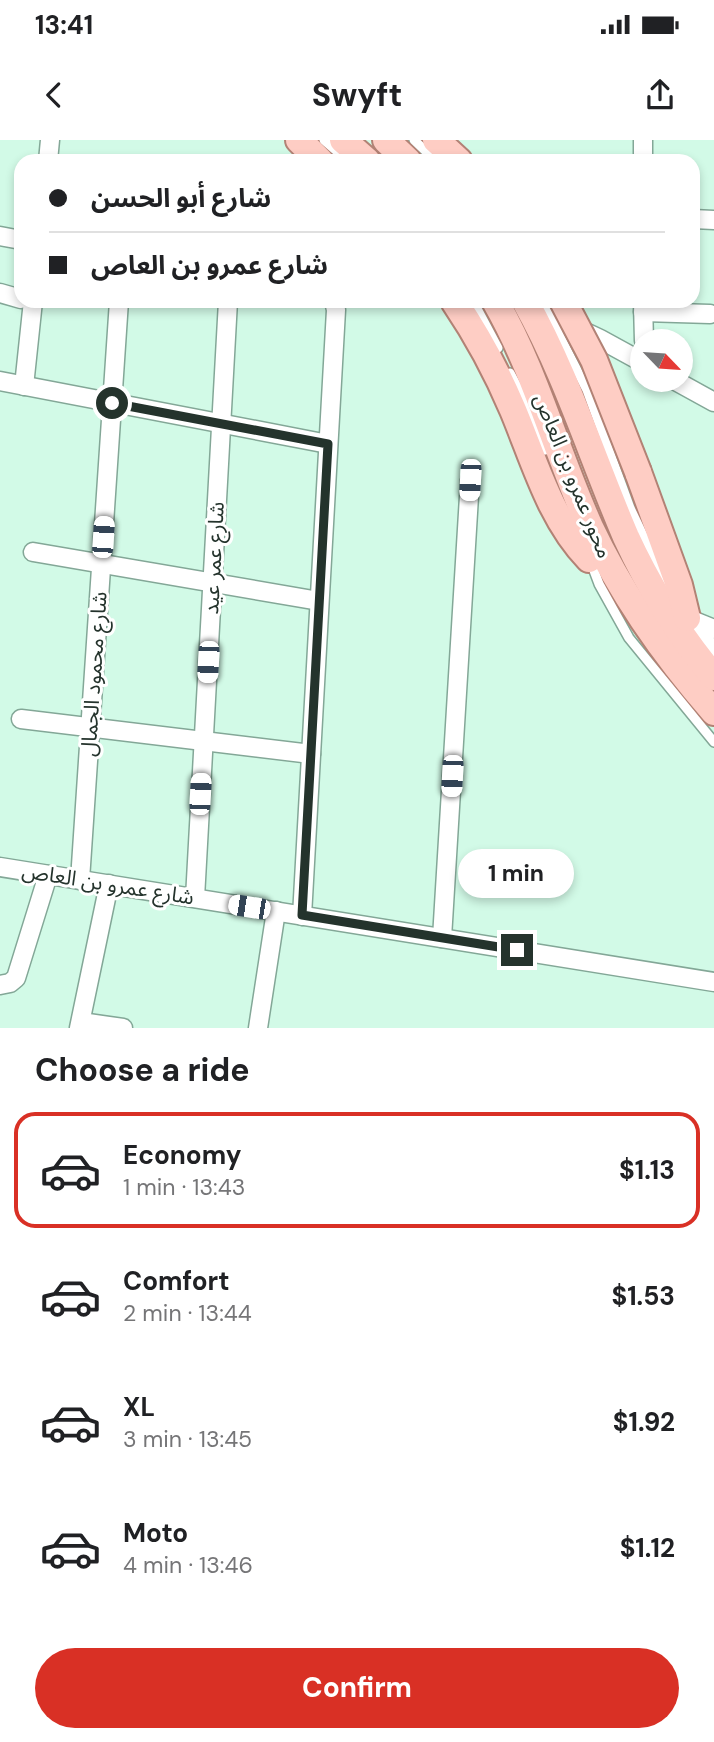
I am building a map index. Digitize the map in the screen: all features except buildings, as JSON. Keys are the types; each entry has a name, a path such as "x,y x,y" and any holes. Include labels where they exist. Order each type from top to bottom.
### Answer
{"main road":[{"path":"299,140 313,154"},
{"path":"343,140 358,154"},
{"path":"386,140 401,154"},
{"path":"436,140 451,154"},
{"path":"458,308 497,375 545,487 564,524 589,559"},
{"name":"محور عمرو بن العاص","path":"499,308 528,366 589,525 609,564 654,637 679,672 714,712"},
{"name":"محور عمرو بن العاص","path":"528,308 570,394 626,537 673,622 714,677"},
{"path":"553,308 594,360 679,584 687,618"}],"street":[{"path":"24,386 31,308"},
{"name":"شارع محمود الجمال","path":"80,880 119,308"},
{"name":"شارع عمر عيد","path":"195,898 228,308"},
{"path":"302,915 336,308"},
{"path":"554,308 630,355"},
{"path":"643,308 644,329"},
{"path":"653,308 710,314"},
{"path":"0,382 328,444"},
{"path":"693,390 714,402"},
{"path":"442,938 470,480"},
{"path":"33,552 319,601"},
{"path":"687,618 714,629"},
{"path":"687,618 714,657"},
{"path":"21,719 311,754"},
{"name":"شارع عمرو بن العاص","path":"0,867 714,982"},
{"path":"0,985 10,983 16,978 48,874"},
{"path":"109,884 80,1025 123,1028"},
{"path":"258,1028 276,911"}],"lane":[{"path":"324,140 341,154"},
{"path":"414,140 429,154"},
{"path":"477,308 528,407 549,459"},
{"path":"552,308 587,390 630,508 663,579 687,618"},
{"path":"574,521 599,584 629,638 714,743"}],"route":[{"path":"112,403 328,444 302,915 517,950"}]}
